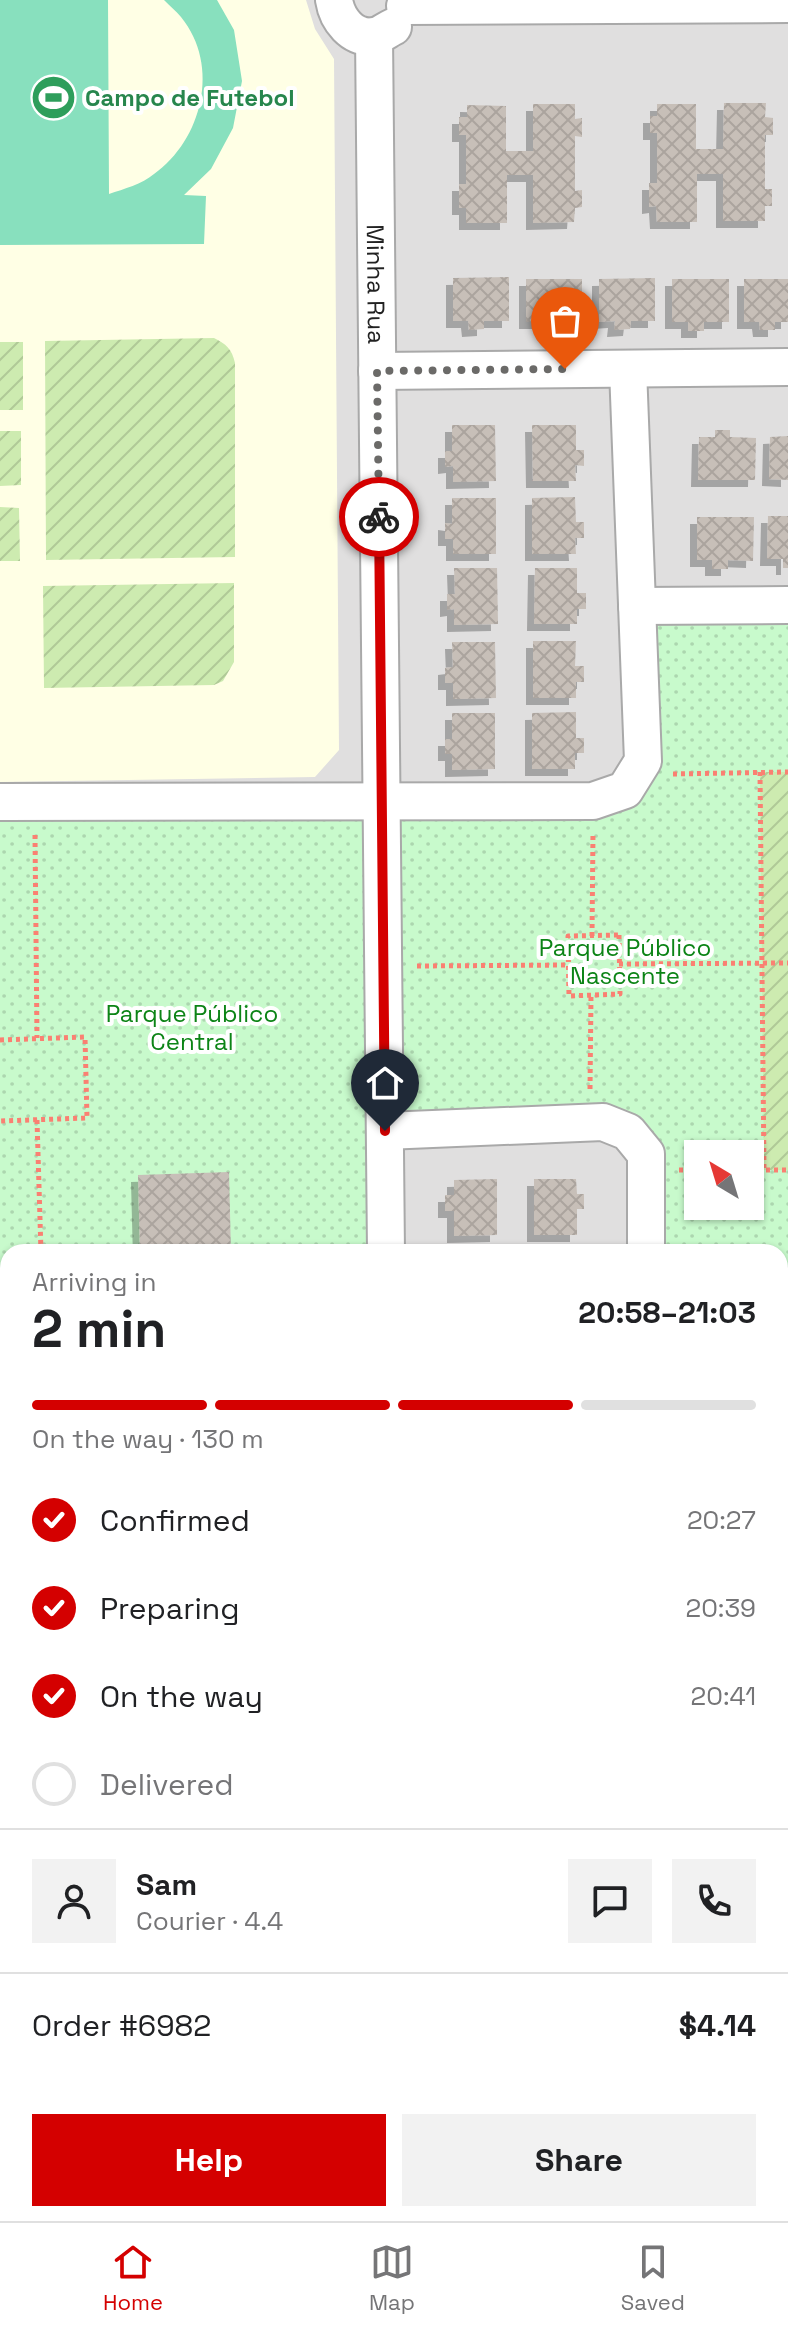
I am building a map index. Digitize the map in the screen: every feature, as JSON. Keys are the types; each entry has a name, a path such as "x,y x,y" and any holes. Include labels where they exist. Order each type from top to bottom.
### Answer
{"street":[{"path":"334,0 336,16 352,32 374,36 394,26 405,3 788,4"},
{"name":"Minha Rua","path":"374,36 386,1244"},
{"path":"377,371 788,367"},
{"path":"17,802 593,801 625,790 643,761 628,369"},
{"path":"637,606 788,605"},
{"path":"385,1131 603,1122 628,1132 646,1154 646,1244"}],"path":[{"path":"760,772 764,1140"},
{"path":"635,775 788,772"},
{"path":"592,936 593,801"},
{"path":"17,802 37,1038"},
{"path":"619,935 620,994 569,996 568,936 592,936 619,935"},
{"path":"619,964 788,963"},
{"path":"383,967 568,965"},
{"path":"590,1122 591,995"},
{"path":"0,1040 85,1037 87,1118 0,1121"},
{"path":"37,1120 41,1244"},
{"path":"764,1170 788,1170"}],"shaded area":[{"path":"0,0 788,0 788,1244 0,1244"},
{"path":"0,0 306,0 315,29 334,59 339,750 315,777 0,782"}],"green space":[{"path":"0,0 108,0 109,194 144,181 171,160 194,122 200,101 203,79 193,36 181,17 164,0 217,0 234,30 242,81 233,128 211,169 184,195 206,196 204,244 0,245"},
{"path":"214,338 228,348 235,363 235,557 46,560 45,341"},
{"path":"0,342 23,342 23,410 0,410"},
{"path":"0,431 21,431 21,485 0,486"},
{"path":"0,507 19,508 20,561 0,561"},
{"path":"234,583 234,662 223,681 214,685 44,688 43,586"},
{"path":"788,605 788,1244 645,1244 629,1132 385,1131 386,1244 0,1244 0,802 625,790 637,606"},
{"path":"760,772 788,772 788,1170 764,1170"}],"building":[{"path":"724,103 766,103 765,117 773,118 773,135 765,135 765,189 772,189 772,206 765,206 765,221 723,221 723,174 697,174 697,222 657,222 656,206 649,207 649,183 657,183 657,133 650,133 650,116 657,116 657,104 696,104 696,149 723,149"},
{"path":"533,104 575,104 575,119 582,118 582,137 575,136 575,191 582,190 582,207 575,208 574,222 533,223 533,175 507,175 507,223 466,223 466,208 459,208 459,184 466,184 466,135 459,135 459,117 467,117 467,105 506,106 506,151 533,151"},
{"path":"509,277 509,321 484,321 484,329 469,330 468,321 453,321 453,278"},
{"path":"655,278 655,321 631,321 630,329 614,330 615,321 599,322 599,279"},
{"path":"526,279 582,279 582,322 558,322 558,330 542,330 542,322 526,322"},
{"path":"672,279 729,279 729,322 704,322 704,331 688,331 688,322 672,322"},
{"path":"744,279 788,279 788,322 775,322 775,330 760,330 759,322 744,322"},
{"path":"452,425 495,425 496,481 453,482 453,466 445,467 445,451 452,451"},
{"path":"532,425 576,425 576,450 584,450 584,466 575,465 576,481 533,481"},
{"path":"715,430 730,430 730,437 756,438 755,480 698,480 699,437 715,437"},
{"path":"788,436 788,480 769,479 770,437"},
{"path":"575,497 576,522 584,522 584,538 575,538 576,554 532,554 532,498"},
{"path":"452,498 496,498 496,554 453,554 453,539 445,539 445,523 452,524"},
{"path":"768,516 788,516 788,568 783,568 783,559 767,559"},
{"path":"697,517 754,517 753,561 728,560 728,569 712,569 712,560 697,560"},
{"path":"454,568 497,568 498,624 454,625 454,609 447,610 447,594 455,594"},
{"path":"535,568 577,568 577,593 586,593 586,609 577,609 577,624 534,624"},
{"path":"533,641 576,641 575,666 584,666 584,682 576,682 576,698 533,698"},
{"path":"452,642 495,642 496,698 453,699 453,683 445,683 445,668 453,667"},
{"path":"576,712 576,738 584,738 584,753 575,753 575,769 532,769 532,713"},
{"path":"452,713 495,713 495,769 452,770 452,754 445,754 445,739 452,739"},
{"path":"229,1172 231,1244 140,1244 138,1175"},
{"path":"497,1179 497,1235 454,1236 454,1211 445,1211 445,1195 454,1195 454,1180"},
{"path":"534,1179 576,1179 577,1194 584,1194 584,1209 577,1209 577,1235 534,1235"}],"way so far":[{"path":"379,517 377,371 565,369"}],"place":[{"name":"Campo de Futebol","path":"54,97"}],"route":[{"path":"379,517 385,1131"}],"park label":[{"name":"Parque Público Nascente","path":"625,961"},
{"name":"Parque Público Central","path":"192,1027"}]}
